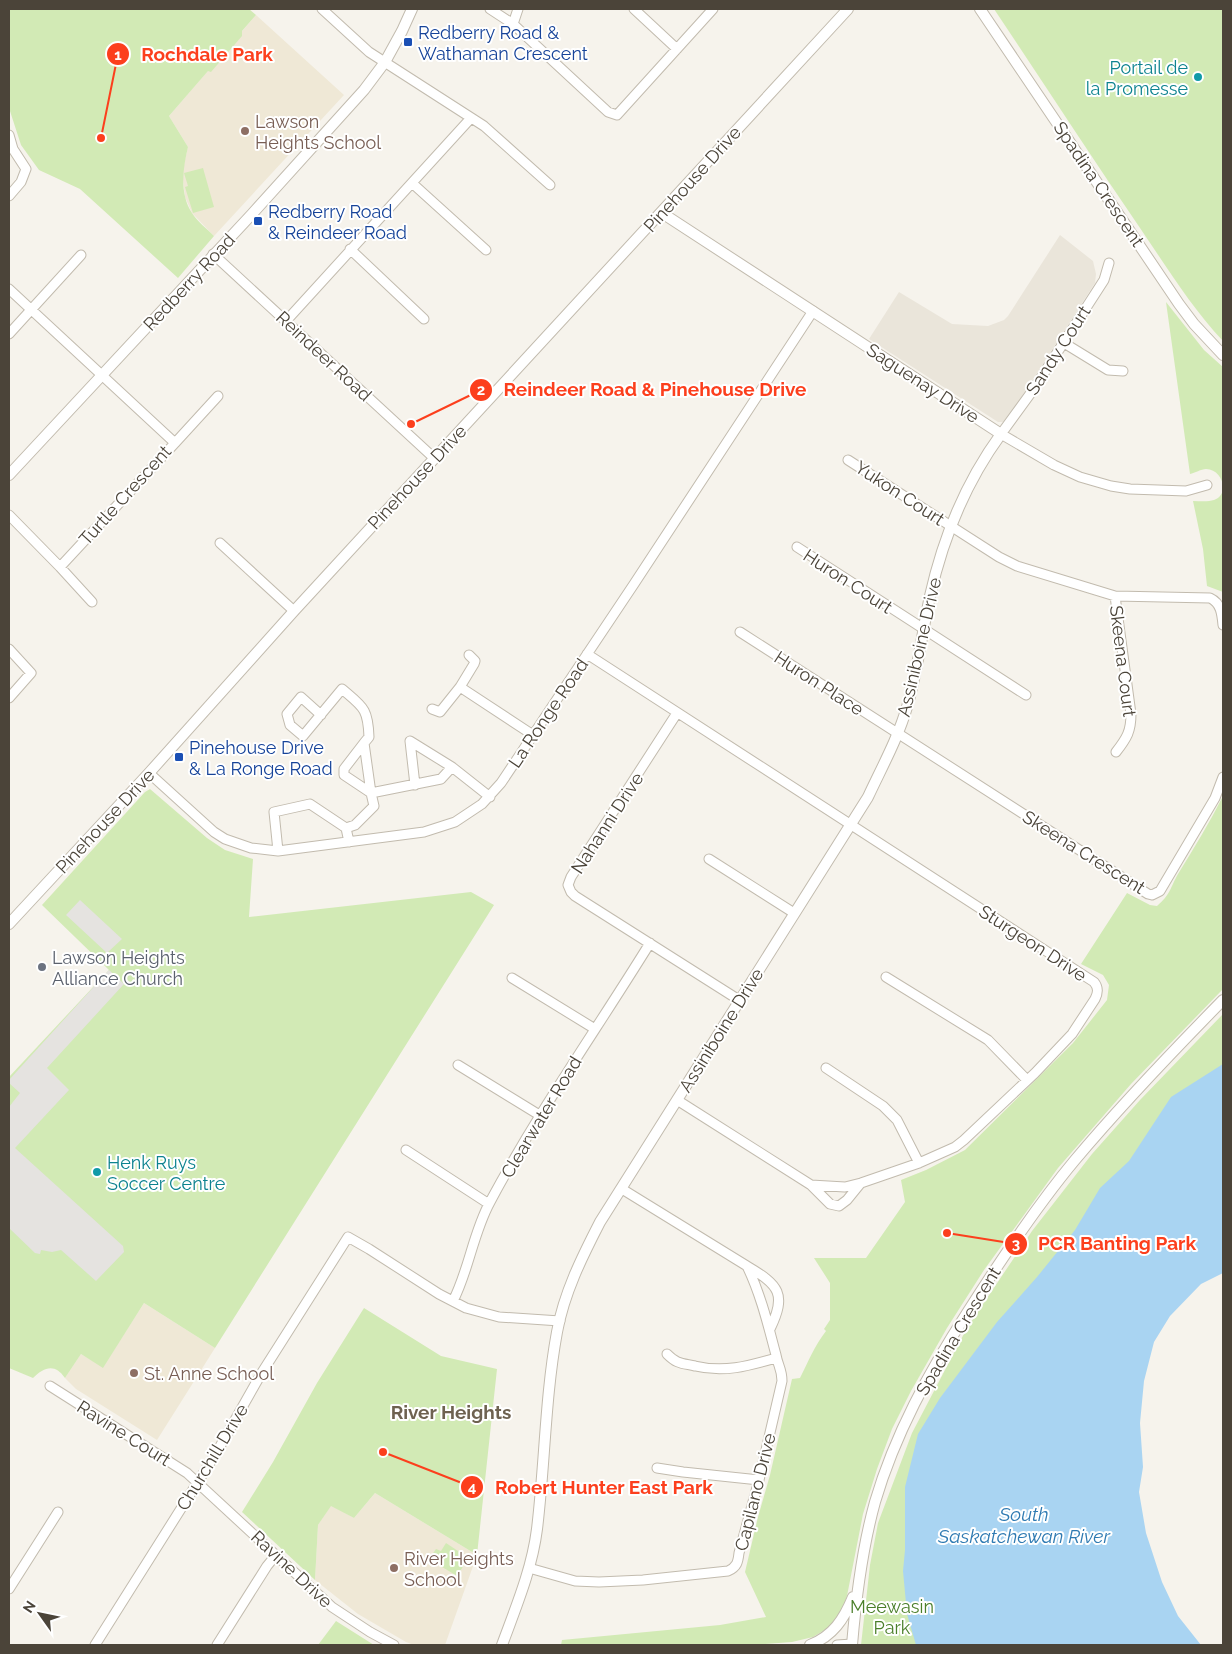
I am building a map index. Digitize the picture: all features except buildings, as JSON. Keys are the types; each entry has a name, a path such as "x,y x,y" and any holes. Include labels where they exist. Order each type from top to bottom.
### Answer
{"street":[{"path":"322,9 369,52 484,126 550,184"},
{"name":"Redberry Road","path":"9,475 364,90 384,62 412,9"},
{"path":"490,9 513,24 608,112 617,115 713,9"},
{"path":"513,24 518,9"},
{"path":"634,9 677,49"},
{"name":"Pinehouse Drive","path":"9,924 149,773 434,458 662,213 848,9"},
{"name":"Spadina Crescent","path":"980,9 1194,324 1223,355"},
{"path":"286,321 471,118"},
{"path":"9,135 13,149 26,169 20,182 9,196"},
{"path":"412,183 486,250"},
{"name":"Saguenay Drive","path":"662,213 1001,434 1071,473 1111,486 1130,489 1186,491 1207,485"},
{"path":"350,249 424,319"},
{"name":"Reindeer Road","path":"213,254 434,458"},
{"path":"9,334 81,255"},
{"name":"Sandy Court","path":"1001,434 1064,343 1104,280 1109,263"},
{"name":"Turtle Crescent","path":"9,289 175,443 60,567"},
{"name":"La Ronge Road","path":"149,773 214,832 225,839 251,848 278,851 349,842 424,832 455,822 490,797 501,783 813,311"},
{"path":"1064,343 1108,370 1123,371"},
{"path":"175,443 218,396"},
{"name":"Assiniboine Drive","path":"502,1645 529,1568 537,1530 550,1382 560,1321 568,1292 580,1261 600,1222 868,797 898,734 916,674 936,573 951,526 974,477 1001,434"},
{"name":"Yukon Court","path":"848,460 951,526"},
{"path":"9,515 92,602"},
{"path":"951,526 1017,566 1115,596 1206,596 1218,604 1222,612 1223,625"},
{"path":"220,543 294,611"},
{"name":"Huron Court","path":"797,547 1026,695"},
{"name":"Skeena Court","path":"1115,596 1131,714 1131,727 1125,741 1116,752"},
{"name":"Huron Place","path":"740,632 898,734"},
{"path":"9,649 30,673 9,698"},
{"path":"587,654 850,825"},
{"path":"432,709 440,712 460,687 475,661 469,655"},
{"path":"460,687 533,735"},
{"path":"321,715 342,690 363,707 368,718 369,737 344,769 344,775 371,793 441,779 452,767"},
{"name":"Nahanni Drive","path":"677,713 568,885 575,896 739,1000"},
{"name":"Skeena Crescent","path":"898,734 1144,892 1152,894 1160,891 1210,806 1223,777"},
{"path":"415,785 410,741 452,767 490,797"},
{"path":"346,828 355,824 374,806 364,743"},
{"path":"278,851 274,812 310,804 346,828 349,842"},
{"name":"Sturgeon Drive","path":"811,1185 845,1188 919,1163 964,1140 1072,1034 1098,993 1096,984 850,825"},
{"path":"709,859 794,912"},
{"name":"Clearwater Road","path":"453,1301 489,1204 541,1116 650,943"},
{"path":"886,977 988,1040 1027,1080"},
{"path":"512,978 595,1029"},
{"name":"Spadina Crescent","path":"852,1644 858,1587 870,1520 892,1453 919,1396 953,1334 991,1274 1074,1161 1130,1096 1223,1000"},
{"path":"458,1064 541,1116"},
{"path":"826,1068 883,1106 897,1120 919,1163"},
{"name":"Sturgeon Drive","path":"676,1100 811,1185 830,1204 839,1206 847,1200 861,1183"},
{"path":"406,1150 489,1204"},
{"path":"622,1189 765,1277 776,1288 780,1299 778,1314 770,1330"},
{"name":"Churchill Drive","path":"95,1645 227,1436 266,1365 348,1237 453,1301 477,1312 499,1317 560,1321"},
{"name":"Capilano Drive","path":"529,1568 575,1581 599,1582 643,1580 728,1571 735,1568 759,1480 782,1381 782,1370 776,1358 770,1330 754,1280 747,1266"},
{"path":"667,1354 676,1362 709,1369 743,1367 776,1358"},
{"name":"Ravine Court","path":"50,1386 187,1473 197,1482"},
{"path":"656,1468 759,1480"},
{"name":"Ravine Drive","path":"197,1482 332,1607 394,1645"},
{"path":"9,1590 58,1512"},
{"path":"217,1645 276,1555"},
{"path":"810,1645 818,1642 835,1630 848,1610 858,1587"},
{"path":"837,1645 852,1644"}],"shaded area":[{"name":"Lawson Heights School","path":"256,15 344,95 214,236 192,213 185,197 182,172 188,147 169,116"},
{"path":"1060,235 1093,261 1096,274 1095,283 1017,404 1003,422 998,422 869,339 899,292 952,324 988,326 1004,320"},
{"path":"80,900 122,939 107,953 66,915"},
{"path":"109,970 124,984 47,1068 69,1090 15,1148 123,1246 124,1252 96,1281 61,1250 52,1252 41,1250 40,1254 35,1253 9,1228 9,1107 20,1093 9,1083 9,1080"},
{"name":"St. Anne School","path":"144,1303 215,1348 157,1440 76,1389 65,1378 81,1354 103,1367"},
{"name":"River Heights School","path":"375,1493 477,1555 445,1645 414,1645 406,1642 358,1614 315,1580 318,1525 331,1505 354,1518"}],"green space":[{"path":"9,9 249,9 256,15 242,31 242,36 211,72 208,71 169,116 188,147 183,180 188,205 197,219 214,236 178,278 80,189 39,170 21,145 9,108"},
{"path":"994,9 1223,9 1223,341 1179,286"},
{"path":"203,168 214,207 193,213 185,187 188,186 184,173"},
{"path":"1166,302 1204,350 1223,367 1223,488 1217,473 1204,469 1190,474"},
{"path":"1223,488 1223,592 1207,586 1203,549 1193,501 1209,501 1219,497"},
{"path":"150,789 207,838 225,850 253,859 249,917 471,892 494,905 215,1348 144,1303 103,1368 81,1354 65,1378 57,1370 49,1368 41,1371 33,1378 9,1368 9,1077 109,970 42,905 145,792"},
{"path":"1223,796 1223,989 1131,1084 1058,1168 984,1270 947,1328 892,1429 863,1514 847,1596 842,1610 833,1625 813,1637 792,1642 750,1645 561,1645 562,1640 720,1625 766,1617 745,1572 792,1379 800,1378 826,1331 824,1329 830,1320 830,1283 814,1258 866,1258 905,1202 901,1180 926,1170 965,1150 1073,1043 1107,1000 1109,985 1103,975 1081,964 1127,893 1150,905 1157,906 1165,898"},
{"name":"Meewasin Park","path":"1223,1014 1223,1065 923,1645 861,1645 870,1565 878,1523 912,1433 967,1328 1032,1231 1092,1154 1140,1100"},
{"path":"364,1308 441,1356 497,1369 477,1555 375,1493 354,1518 331,1506 318,1525 315,1580 242,1512 273,1462 317,1383"},
{"path":"446,1543 470,1559 468,1567 464,1565 457,1576 429,1559 436,1549 441,1551"},
{"path":"336,1621 374,1645 318,1645"}],"water":[{"name":"South Saskatchewan River","path":"1223,1064 1223,1273 1201,1284 1170,1316 1154,1342 1144,1381 1140,1423 1143,1467 1139,1492 1146,1533 1162,1582 1178,1616 1201,1645 916,1645 907,1614 903,1571 905,1487 918,1434 940,1398 997,1322 1075,1230 1100,1188 1129,1161 1171,1097"}],"place":[{"name":"Redberry Road & Wathaman Crescent","path":"408,42"},
{"name":"Portail de la Promesse","path":"1198,77"},
{"name":"Lawson Heights School","path":"245,131"},
{"name":"Rochdale Park","path":"101,138"},
{"name":"Redberry Road & Reindeer Road","path":"258,221"},
{"name":"Reindeer Road & Pinehouse Drive","path":"411,424"},
{"name":"Pinehouse Drive & La Ronge Road","path":"179,757"},
{"name":"Lawson Heights Alliance Church","path":"42,967"},
{"name":"Henk Ruys Soccer Centre","path":"97,1172"},
{"name":"PCR Banting Park","path":"947,1233"},
{"name":"St. Anne School","path":"134,1373"},
{"name":"Robert Hunter East Park","path":"383,1452"},
{"name":"River Heights School","path":"394,1568"}],"district":[{"name":"River Heights","path":"451,1412"}]}
